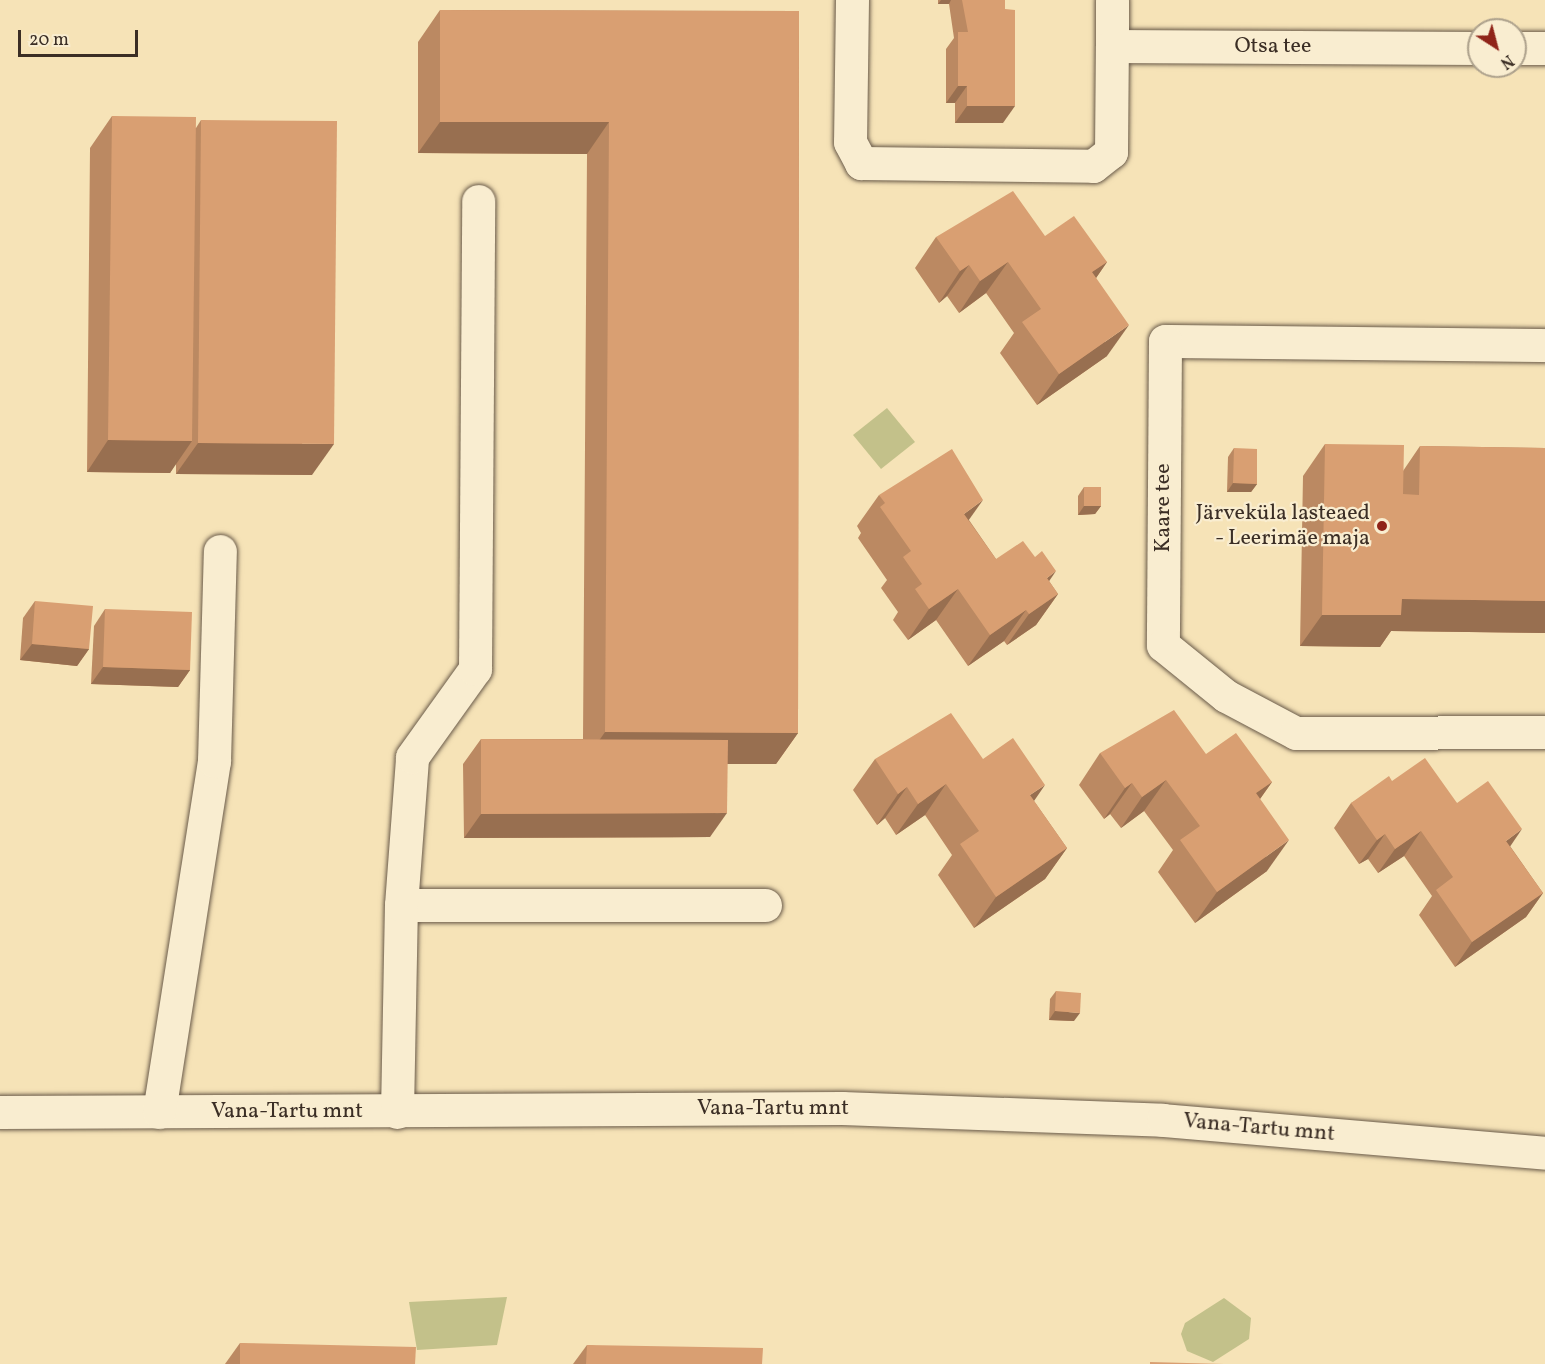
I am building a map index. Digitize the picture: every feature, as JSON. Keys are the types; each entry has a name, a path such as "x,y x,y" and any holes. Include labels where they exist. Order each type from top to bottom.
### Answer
{"street":[{"path":"852,0 850,142 861,164 1093,166 1111,152 1112,0"},
{"name":"Otsa tee","path":"1112,46 1467,48"},
{"path":"1527,48 1545,48"},
{"path":"397,1112 400,905 412,757 475,669 478,201"},
{"name":"Kaare tee","path":"1545,345 1165,341 1163,645 1226,696 1296,733 1545,732"},
{"path":"159,1112 214,761 220,551"},
{"path":"400,905 765,905"},
{"name":"Vana-Tartu mnt","path":"0,1112 397,1112 842,1108 1163,1120 1545,1153"}],"shaded area":[{"path":"887,408 915,442 881,469 853,435"},
{"path":"507,1297 497,1345 417,1350 409,1302"},
{"path":"1224,1298 1251,1318 1249,1339 1213,1362 1187,1351 1181,1334 1185,1323"}],"building":[{"path":"962,0 1005,0 1005,9 1015,10 1015,106 967,106 967,86 958,86 958,32 968,32"},
{"path":"440,10 799,11 798,733 605,732 609,122 440,122"},
{"path":"112,116 196,117 192,441 108,440"},
{"path":"201,120 337,121 334,444 198,443"},
{"path":"1013,191 1045,236 1074,216 1107,262 1092,272 1129,325 1059,374 1022,322 1041,309 1008,262 980,281 969,265 960,271 936,237"},
{"path":"1325,444 1404,445 1403,494 1419,495 1420,446 1545,448 1545,601 1402,599 1401,615 1322,615"},
{"path":"1234,448 1257,449 1257,484 1233,483"},
{"path":"952,449 983,500 964,514 996,559 1023,541 1035,557 1042,551 1056,571 1047,578 1058,594 1029,614 1026,610 990,635 958,589 929,609 915,589 922,584 903,557 911,551 880,507 885,503 879,495"},
{"path":"1084,487 1101,487 1101,506 1084,506"},
{"path":"35,601 93,606 89,649 32,644"},
{"path":"105,609 192,612 190,670 103,667"},
{"path":"1174,710 1206,754 1236,733 1272,782 1256,793 1289,840 1217,892 1180,840 1200,826 1166,780 1142,797 1132,783 1125,788 1100,753"},
{"path":"951,713 983,759 1013,738 1045,785 1030,795 1067,848 996,897 960,844 979,831 946,784 918,804 907,787 898,794 875,759"},
{"path":"481,739 728,740 727,813 481,814"},
{"path":"1425,758 1457,803 1488,781 1522,829 1506,841 1543,893 1472,942 1436,890 1453,877 1421,831 1395,849 1385,834 1377,840 1351,803 1389,776 1392,781"},
{"path":"1056,991 1081,993 1080,1013 1055,1011"},
{"path":"240,1343 416,1347 415,1364 240,1364"},
{"path":"587,1345 763,1348 762,1364 586,1364"},
{"path":"1150,1362 1224,1364 1150,1364"}],"place":[{"name":"Järveküla lasteaed - Leerimäe maja","path":"1382,526"}]}
